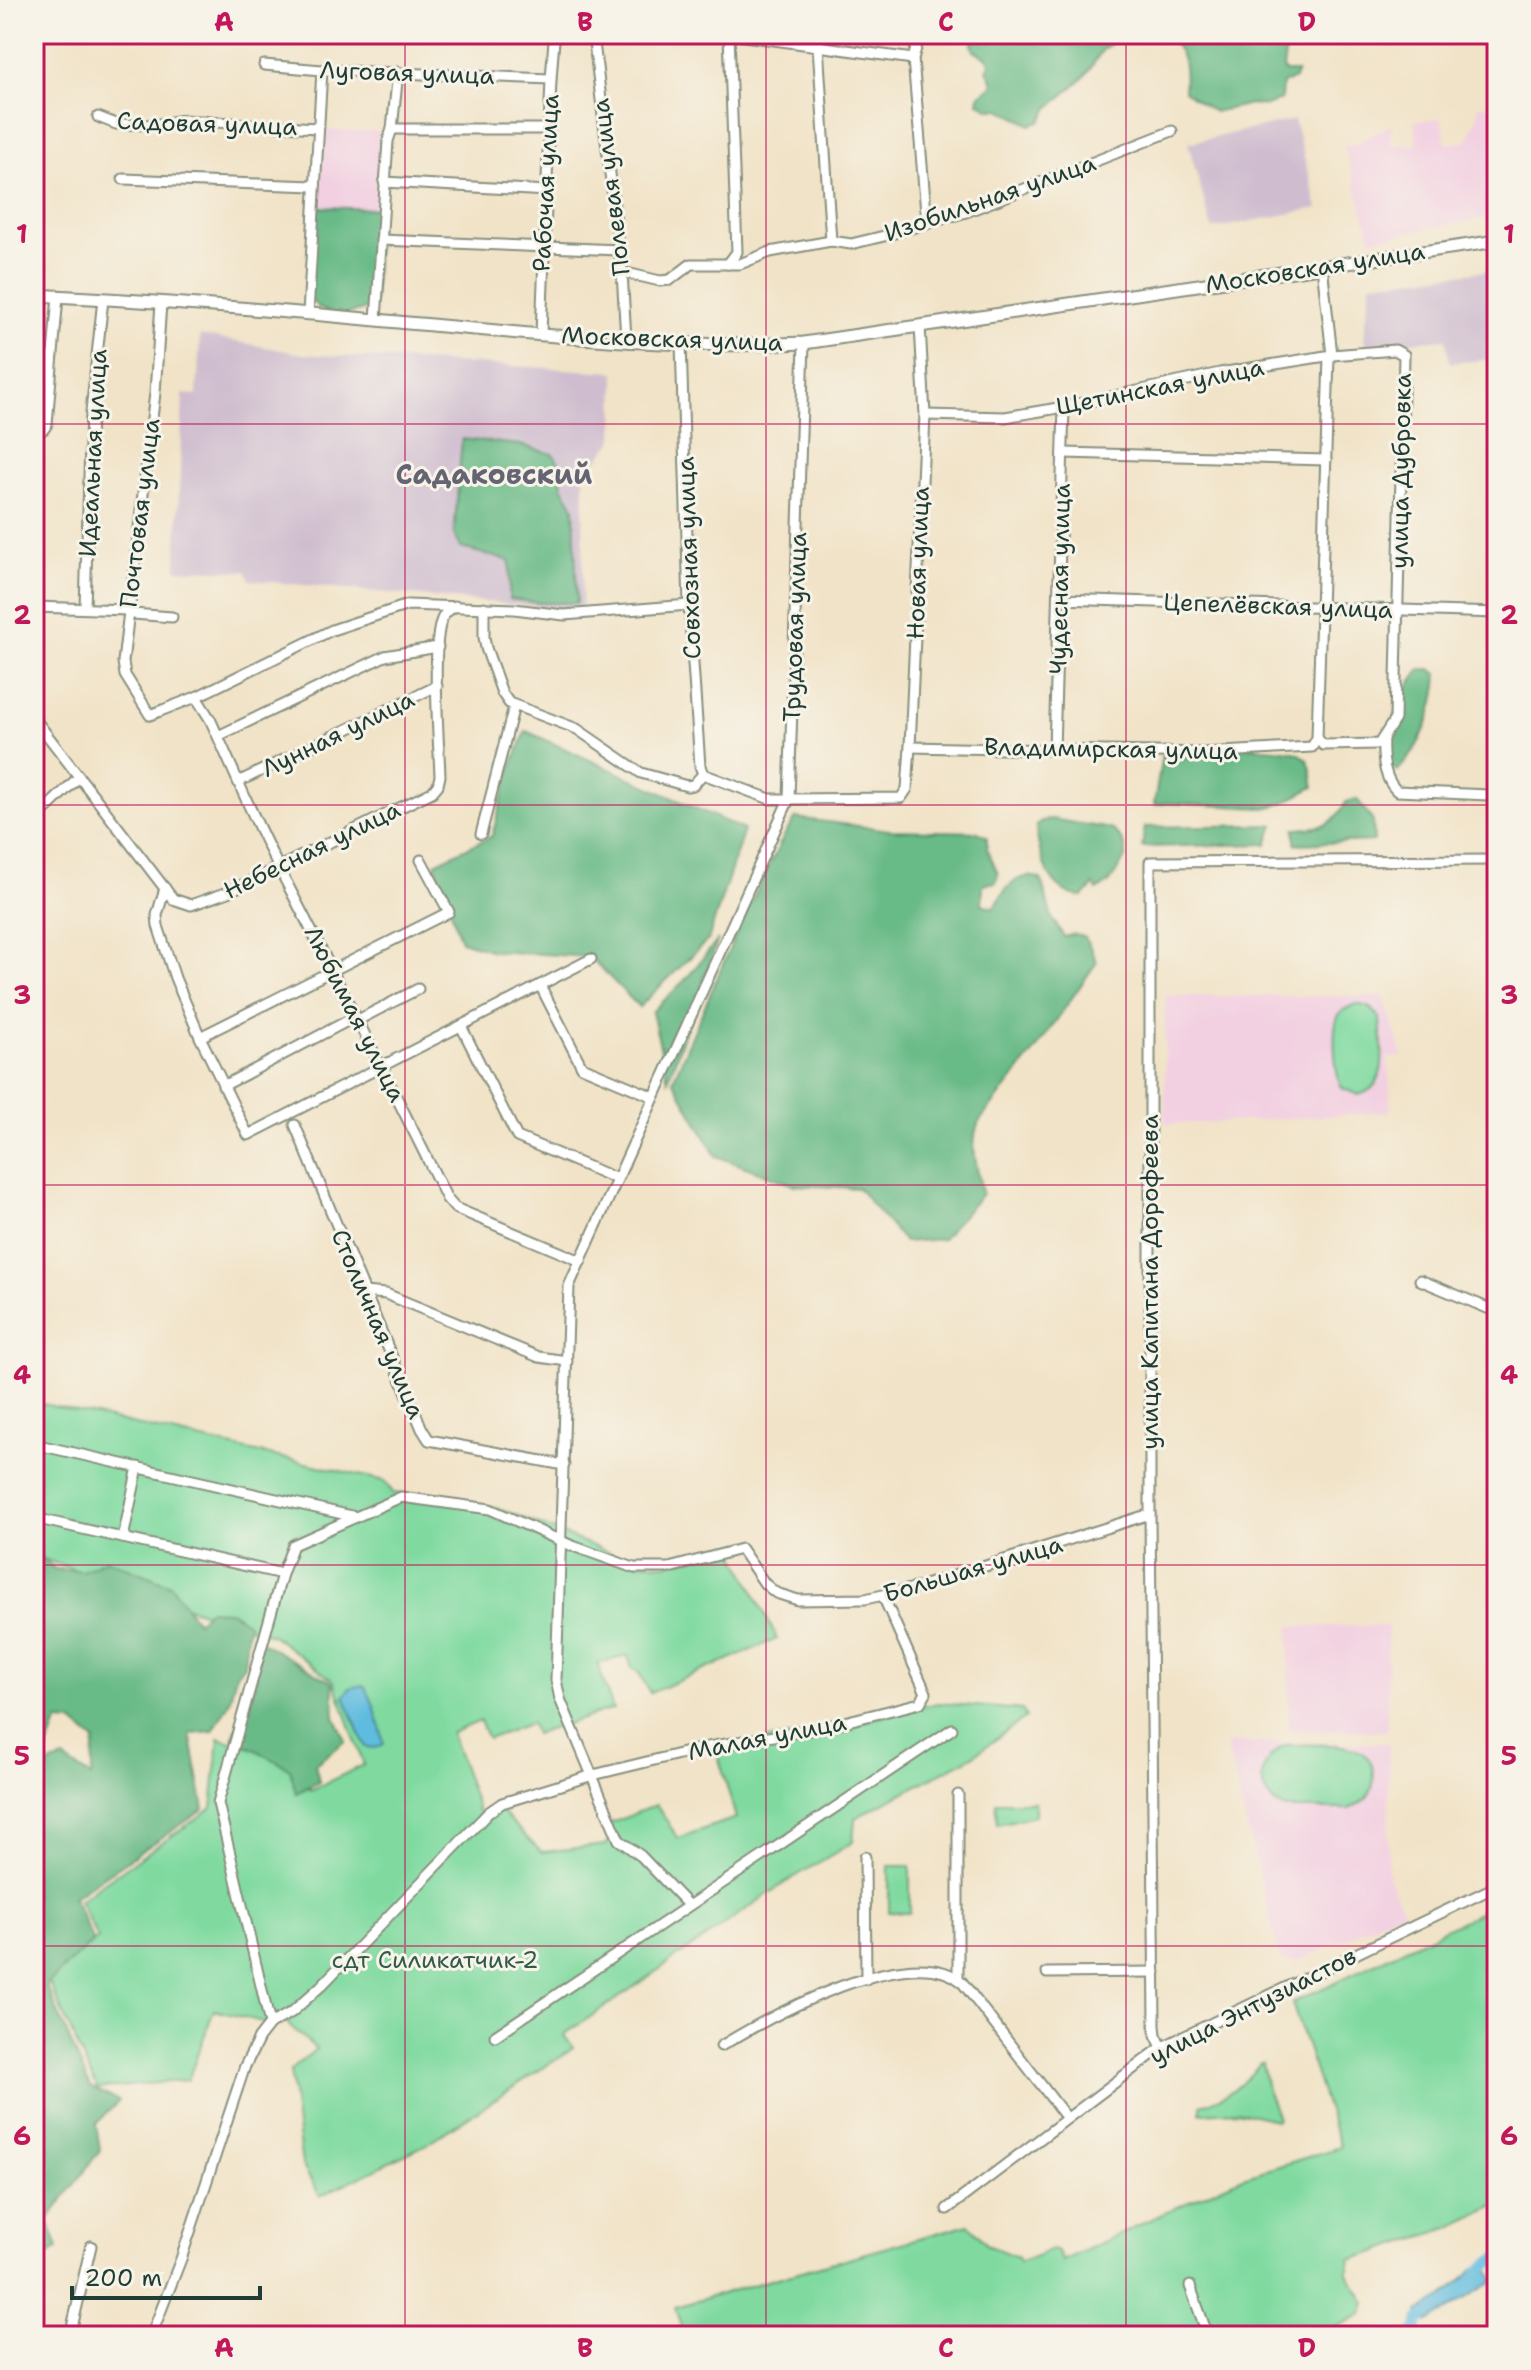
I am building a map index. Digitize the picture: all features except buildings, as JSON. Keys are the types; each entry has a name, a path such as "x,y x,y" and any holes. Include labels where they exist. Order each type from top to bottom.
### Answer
{"main road":[{"name":"Московская улица","path":"34,295 541,334 762,345 804,343 1497,241"}],"street":[{"name":"Рабочая улица","path":"541,334 542,247 551,79 557,34"},
{"name":"Полевая улица","path":"593,34 622,272 626,339"},
{"path":"728,264 737,252 729,34 913,59"},
{"path":"821,34 818,46 831,241"},
{"path":"920,34 913,59 927,224"},
{"name":"Луговая улица","path":"264,65 551,79"},
{"path":"308,314 322,70"},
{"path":"376,320 384,182 398,72"},
{"name":"Садовая улица","path":"98,117 116,124 154,125 183,120 317,128"},
{"path":"392,129 549,129"},
{"name":"Изобильная улица","path":"622,272 660,281 670,280 691,264 740,264 770,252 831,241 851,244 927,224 1172,131"},
{"path":"123,179 314,186"},
{"path":"384,182 547,191"},
{"path":"381,240 619,250"},
{"path":"1322,266 1331,356 1314,743 1379,744 1383,738"},
{"path":"34,433 44,429 47,424 58,296"},
{"name":"Идеальная улица","path":"85,608 91,412 103,299"},
{"name":"Почтовая улица","path":"161,303 155,393 123,662 125,675 150,715 196,697"},
{"name":"Новая улица","path":"789,799 901,798 907,789 925,415 920,326"},
{"name":"Совхозная улица","path":"681,342 689,605 703,774"},
{"name":"Трудовая улица","path":"789,799 804,343"},
{"name":"Щетинская улица","path":"925,415 1005,417 1220,373 1395,350"},
{"name":"улица Дубровка","path":"1395,350 1404,355 1398,611 1395,719 1383,738 1385,771 1390,785 1397,791 1489,795"},
{"name":"Чудесная улица","path":"1054,750 1064,407"},
{"path":"1064,453 1326,460"},
{"name":"Цепелёвская улица","path":"1060,599 1497,613"},
{"path":"196,697 332,630 408,605 484,607 564,615 689,605"},
{"path":"437,686 440,622 445,612 455,606"},
{"path":"34,607 128,610 133,614 172,617"},
{"path":"484,607 486,648 502,693 514,706 577,729 646,776 687,786 693,785 703,774 770,799 789,799 569,1286 556,1680 560,1699 619,1840 641,1856 688,1905"},
{"path":"218,736 385,656 438,647"},
{"name":"Небесная улица","path":"165,888 173,899 191,905 228,892 432,792 440,776 437,686"},
{"name":"Лунная улица","path":"240,781 437,686"},
{"name":"Любимая улица","path":"196,697 447,1199 455,1208 581,1261"},
{"path":"481,834 514,706"},
{"path":"35,721 165,888 157,915 158,926 175,978 248,1135 591,959"},
{"name":"Владимирская улица","path":"910,747 1203,753 1314,743"},
{"path":"34,820 79,777"},
{"path":"200,1037 449,912 421,860"},
{"name":"улица Капитана Дорофеева","path":"1162,2047 1156,2035 1150,1514 1150,862 1497,860"},
{"path":"540,985 582,1067 654,1097"},
{"path":"223,1086 418,989"},
{"path":"461,1026 517,1137 617,1179"},
{"name":"Столичная улица","path":"295,1125 429,1440 564,1465"},
{"path":"1420,1280 1497,1312"},
{"path":"364,1292 386,1294 539,1357 567,1361"},
{"path":"34,1444 356,1517"},
{"path":"123,1538 138,1467"},
{"path":"151,2336 181,2259 245,2066 270,2024 218,1803 282,1574 293,1545 401,1497 490,1509 562,1541"},
{"name":"Большая улица","path":"562,1541 634,1568 669,1568 741,1549 765,1584 776,1593 789,1598 865,1599 1150,1514"},
{"path":"34,1518 282,1574"},
{"name":"Малая улица","path":"270,2024 292,2012 321,1986 489,1812 502,1803 593,1775 708,1747 816,1729 920,1703 926,1693 883,1596"},
{"path":"495,2036 952,1729"},
{"path":"958,1795 958,1979"},
{"path":"865,1857 866,1979"},
{"name":"улица Энтузиастов","path":"947,2209 1162,2047 1497,1886"},
{"path":"721,2046 778,2012 811,1997 866,1979 920,1968 946,1972 958,1979 1066,2117"},
{"path":"1047,1973 1155,1972"},
{"path":"70,2336 91,2246"},
{"path":"1190,2286 1208,2336"}],"shaded area":[{"path":"1497,104 1497,216 1371,239 1344,145 1355,144 1391,125 1391,145 1417,145 1414,121 1441,118 1446,144 1467,142 1479,113 1478,106"},
{"path":"1294,120 1318,208 1212,229 1188,143"},
{"path":"320,130 386,132 378,209 315,207"},
{"path":"1497,270 1497,359 1450,363 1446,339 1366,345 1364,338 1371,283"},
{"path":"34,322 48,323 42,420 34,426"},
{"path":"200,335 303,354 615,372 614,439 584,477 582,611 250,580 246,571 176,569 183,394 197,395"},
{"path":"1165,996 1384,996 1403,1057 1388,1058 1391,1112 1165,1124"},
{"path":"1289,1626 1388,1626 1387,1731 1289,1730"},
{"path":"1226,1743 1389,1743 1388,1876 1404,1911 1296,1962 1280,1959"}],"green space":[{"path":"980,34 1127,34 1103,49 1085,76 1050,107 1040,122 1031,125 978,102 979,96 993,82 987,70 990,64 988,58 974,51 972,44"},
{"path":"1164,34 1288,34 1283,68 1285,72 1297,72 1295,79 1282,84 1281,99 1266,106 1251,104 1214,112 1184,91 1183,60 1176,46"},
{"path":"315,207 378,209 374,303 368,308 350,313 331,313 315,305 311,298"},
{"path":"462,439 520,445 553,454 559,463 562,486 574,507 577,603 509,599 510,561 461,548 454,534"},
{"path":"1421,669 1431,669 1438,675 1434,700 1414,751 1397,771 1388,764 1392,726 1407,689"},
{"path":"526,731 744,830 708,940 639,1007 590,957 493,951 461,941 435,863 492,836 510,770"},
{"path":"1233,744 1285,750 1303,756 1308,761 1314,787 1281,804 1265,808 1154,805 1162,755 1199,757"},
{"path":"1357,799 1373,821 1374,841 1295,844 1295,829 1326,824 1336,817 1346,802"},
{"path":"796,818 889,830 978,832 987,837 987,849 998,874 996,882 983,884 982,904 994,908 1007,888 1019,879 1041,879 1052,918 1064,937 1074,934 1085,937 1097,962 1037,1048 979,1122 974,1149 982,1194 942,1239 904,1242 858,1188 794,1185 716,1156 673,1080 739,927"},
{"path":"1051,819 1111,829 1118,835 1126,857 1110,882 1097,890 1094,885 1083,897 1071,894 1054,881 1043,862 1036,827 1040,822"},
{"path":"1274,825 1267,844 1142,847 1145,827"},
{"path":"718,940 668,1080 652,1012 686,979"},
{"path":"1356,1004 1369,1007 1380,1018 1382,1052 1376,1083 1369,1091 1358,1095 1342,1088 1335,1052 1339,1015"},
{"name":"сдт Силикатчик-2","path":"34,1402 385,1481 393,1493 498,1508 632,1562 665,1564 733,1549 777,1639 650,1693 638,1671 632,1668 628,1656 597,1663 613,1709 535,1734 531,1723 488,1739 480,1721 451,1733 481,1819 499,1809 541,1852 606,1845 612,1837 609,1824 656,1805 678,1838 736,1818 716,1748 824,1731 938,1703 1022,1710 1026,1717 973,1756 855,1818 853,1842 783,1884 564,2035 573,2048 427,2144 320,2196 302,2165 290,2071 316,2049 277,2014 266,2023 214,2010 188,2080 97,2089 47,1978 98,1939 79,1900 212,1808 219,1738 292,1761 311,1790 364,1765 334,1681 272,1635 34,1556"},
{"path":"34,1552 55,1569 82,1571 106,1559 171,1585 197,1622 208,1610 230,1611 248,1623 244,1665 236,1674 229,1703 213,1731 190,1733 204,1809 73,1897 93,1941 46,1985 90,2087 119,2101 96,2124 100,2150 48,2220 58,2248 43,2260 34,2256 34,1768 64,1759 91,1777 95,1741 72,1722 58,1721 45,1753 34,1756"},
{"path":"258,1640 333,1683 335,1717 346,1741 315,1764 319,1782 296,1793 290,1769 233,1737 256,1682"},
{"path":"1286,1745 1344,1746 1357,1750 1368,1757 1373,1768 1370,1793 1349,1809 1286,1809 1275,1803 1268,1796 1262,1778 1269,1759"},
{"path":"996,1802 1035,1802 1035,1816 997,1824"},
{"path":"889,1866 910,1866 910,1913 889,1913"},
{"path":"1497,1904 1497,2205 1449,2228 1350,2260 1347,2272 1366,2303 1362,2314 1320,2336 684,2336 675,2307 969,2224 987,2245 1017,2257 1019,2262 1052,2250 1062,2261 1240,2178 1340,2147 1292,2003"},
{"path":"1260,2063 1278,2118 1275,2120 1238,2111 1201,2113 1201,2105 1234,2089"}],"water":[{"path":"363,1685 373,1704 384,1744 376,1748 366,1747 344,1697 350,1688"},
{"path":"1484,2264 1493,2276 1492,2282 1430,2321 1419,2322 1418,2312 1441,2299 1475,2268"}],"waterway":[{"path":"1477,2273 1497,2259"},
{"path":"1409,2336 1417,2331 1419,2320 1431,2312"}],"district":[{"name":"Садаковский","path":"494,474"}]}
